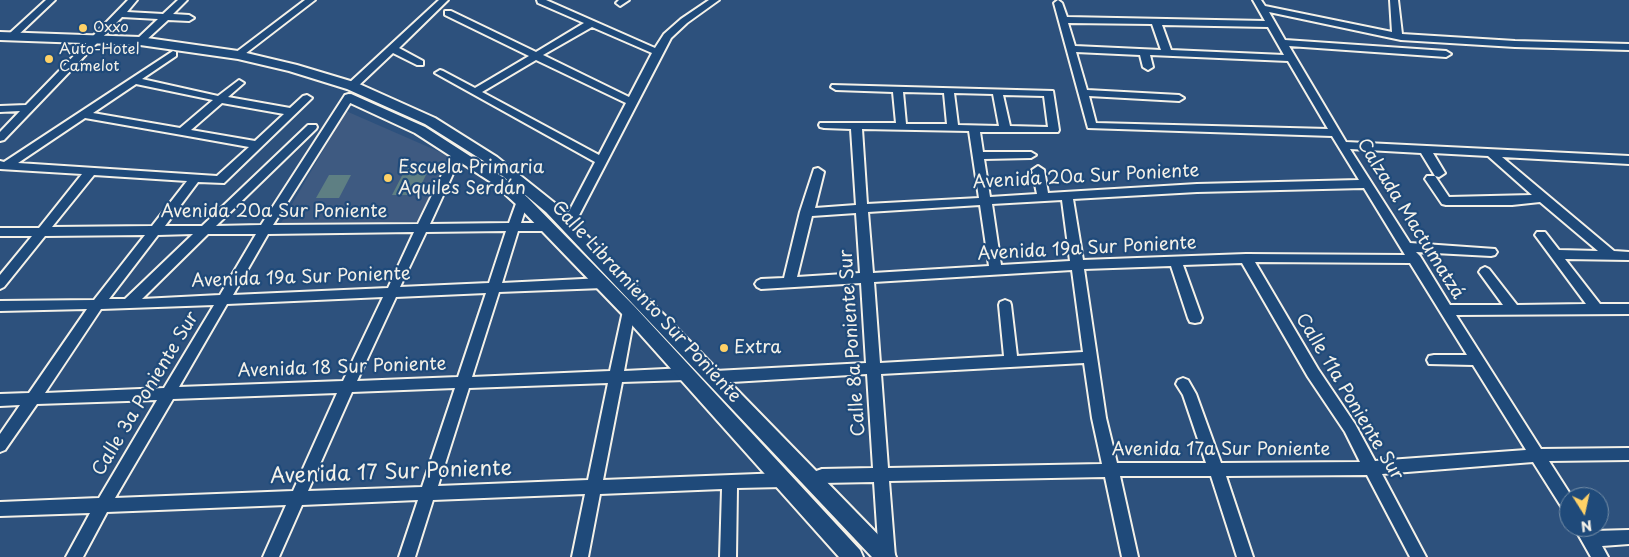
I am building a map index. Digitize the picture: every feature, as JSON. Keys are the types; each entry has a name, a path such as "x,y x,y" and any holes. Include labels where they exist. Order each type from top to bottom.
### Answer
{"main road":[{"path":"0,36 13,35 93,42"},
{"name":"Calle Libramiento Sur Poniente","path":"93,42 140,41 192,47 238,55 292,68 430,121 492,160 551,208 568,225 886,557"},
{"path":"0,44 93,42"},
{"name":"Calle Libramiento Sur Poniente","path":"93,42 236,65 351,92 420,130 499,181 549,227 603,283 853,557"}],"street":[{"path":"13,35 51,0"},
{"path":"0,138 133,0"},
{"path":"140,41 183,0"},
{"path":"238,55 311,0"},
{"name":"Calle 3a Poniente Sur","path":"74,557 265,230 351,92 392,48 444,0"},
{"path":"568,225 667,36 684,21 715,0"},
{"path":"1394,0 1397,35"},
{"path":"541,1 657,52"},
{"path":"1058,3 1090,124 1096,127 1335,133"},
{"path":"1260,4 1397,35 1425,39 1629,47"},
{"name":"Calzada Mactumatzá","path":"1260,4 1289,58 1335,133 1416,259 1559,490"},
{"path":"119,14 188,18"},
{"path":"448,14 632,102"},
{"path":"1063,20 1270,24"},
{"path":"1156,22 1167,53"},
{"path":"475,92 591,23"},
{"path":"1281,43 1446,54"},
{"path":"392,48 420,63"},
{"path":"1070,49 1289,58"},
{"path":"1144,52 1148,67"},
{"path":"3,165 173,54"},
{"path":"440,73 601,161"},
{"path":"133,80 292,112"},
{"path":"182,132 239,83"},
{"path":"824,125 1054,130 1048,93 836,87"},
{"path":"898,89 901,126"},
{"path":"949,90 954,127"},
{"path":"997,91 1005,128"},
{"path":"1082,93 1179,98"},
{"path":"3,165 220,180 307,98"},
{"path":"0,109 29,108"},
{"path":"83,114 258,145"},
{"name":"Calle 8a Poniente Sur","path":"856,125 872,369 882,475 886,557"},
{"path":"128,304 312,127"},
{"path":"974,127 996,271"},
{"path":"1342,144 1629,160"},
{"path":"1424,148 1446,201 1512,201 1542,198"},
{"path":"1491,153 1611,255"},
{"path":"271,557 347,387 457,154"},
{"path":"978,156 1031,155"},
{"path":"1038,170 1043,197"},
{"path":"0,284 90,172"},
{"path":"789,283 818,172"},
{"path":"0,446 98,304 194,179"},
{"name":"Avenida 20a Sur Poniente","path":"806,212 1197,188 1367,184"},
{"path":"1068,195 1099,418 1130,557"},
{"path":"406,557 522,201"},
{"name":"Avenida 20a Sur Poniente","path":"0,232 549,227"},
{"path":"1540,235 1596,309"},
{"path":"1408,247 1491,252"},
{"path":"1555,254 1629,256"},
{"name":"Avenida 19a Sur Poniente","path":"761,284 1077,265 1246,258 1416,259"},
{"name":"Calle 11a Poniente Sur","path":"1246,258 1313,373 1350,428 1373,468 1418,557"},
{"path":"1176,261 1183,287 1195,318"},
{"path":"1485,272 1514,310"},
{"name":"Avenida 19a Sur Poniente","path":"0,306 128,304 225,298 603,283"},
{"path":"1005,305 1010,361"},
{"path":"1447,310 1629,309"},
{"path":"580,557 629,311"},
{"path":"715,377 1090,357"},
{"path":"1434,360 1478,360"},
{"name":"Avenida 18 Sur Poniente","path":"0,400 686,374"},
{"path":"1183,384 1189,394 1216,469 1244,557"},
{"name":"Avenida 17a Sur Poniente","path":"813,479 822,476 1110,470 1373,468 1538,455 1629,454"},
{"name":"Avenida 17 Sur Poniente","path":"0,508 783,480"},
{"path":"728,557 730,482"},
{"path":"1609,535 1629,537"},
{"path":"1588,537 1600,557"}],"shaded area":[{"path":"346,111 449,156 418,222 281,223"}],"green space":[{"path":"406,168 429,169 416,195 392,195"},
{"path":"329,175 351,175 339,198 316,198"}],"place":[{"name":"Oxxo","path":"83,28"},
{"name":"Auto-Hotel Camelot","path":"49,59"},
{"name":"Escuela Primaria Aquiles Serdán","path":"388,178"},
{"name":"Extra","path":"724,348"}]}
